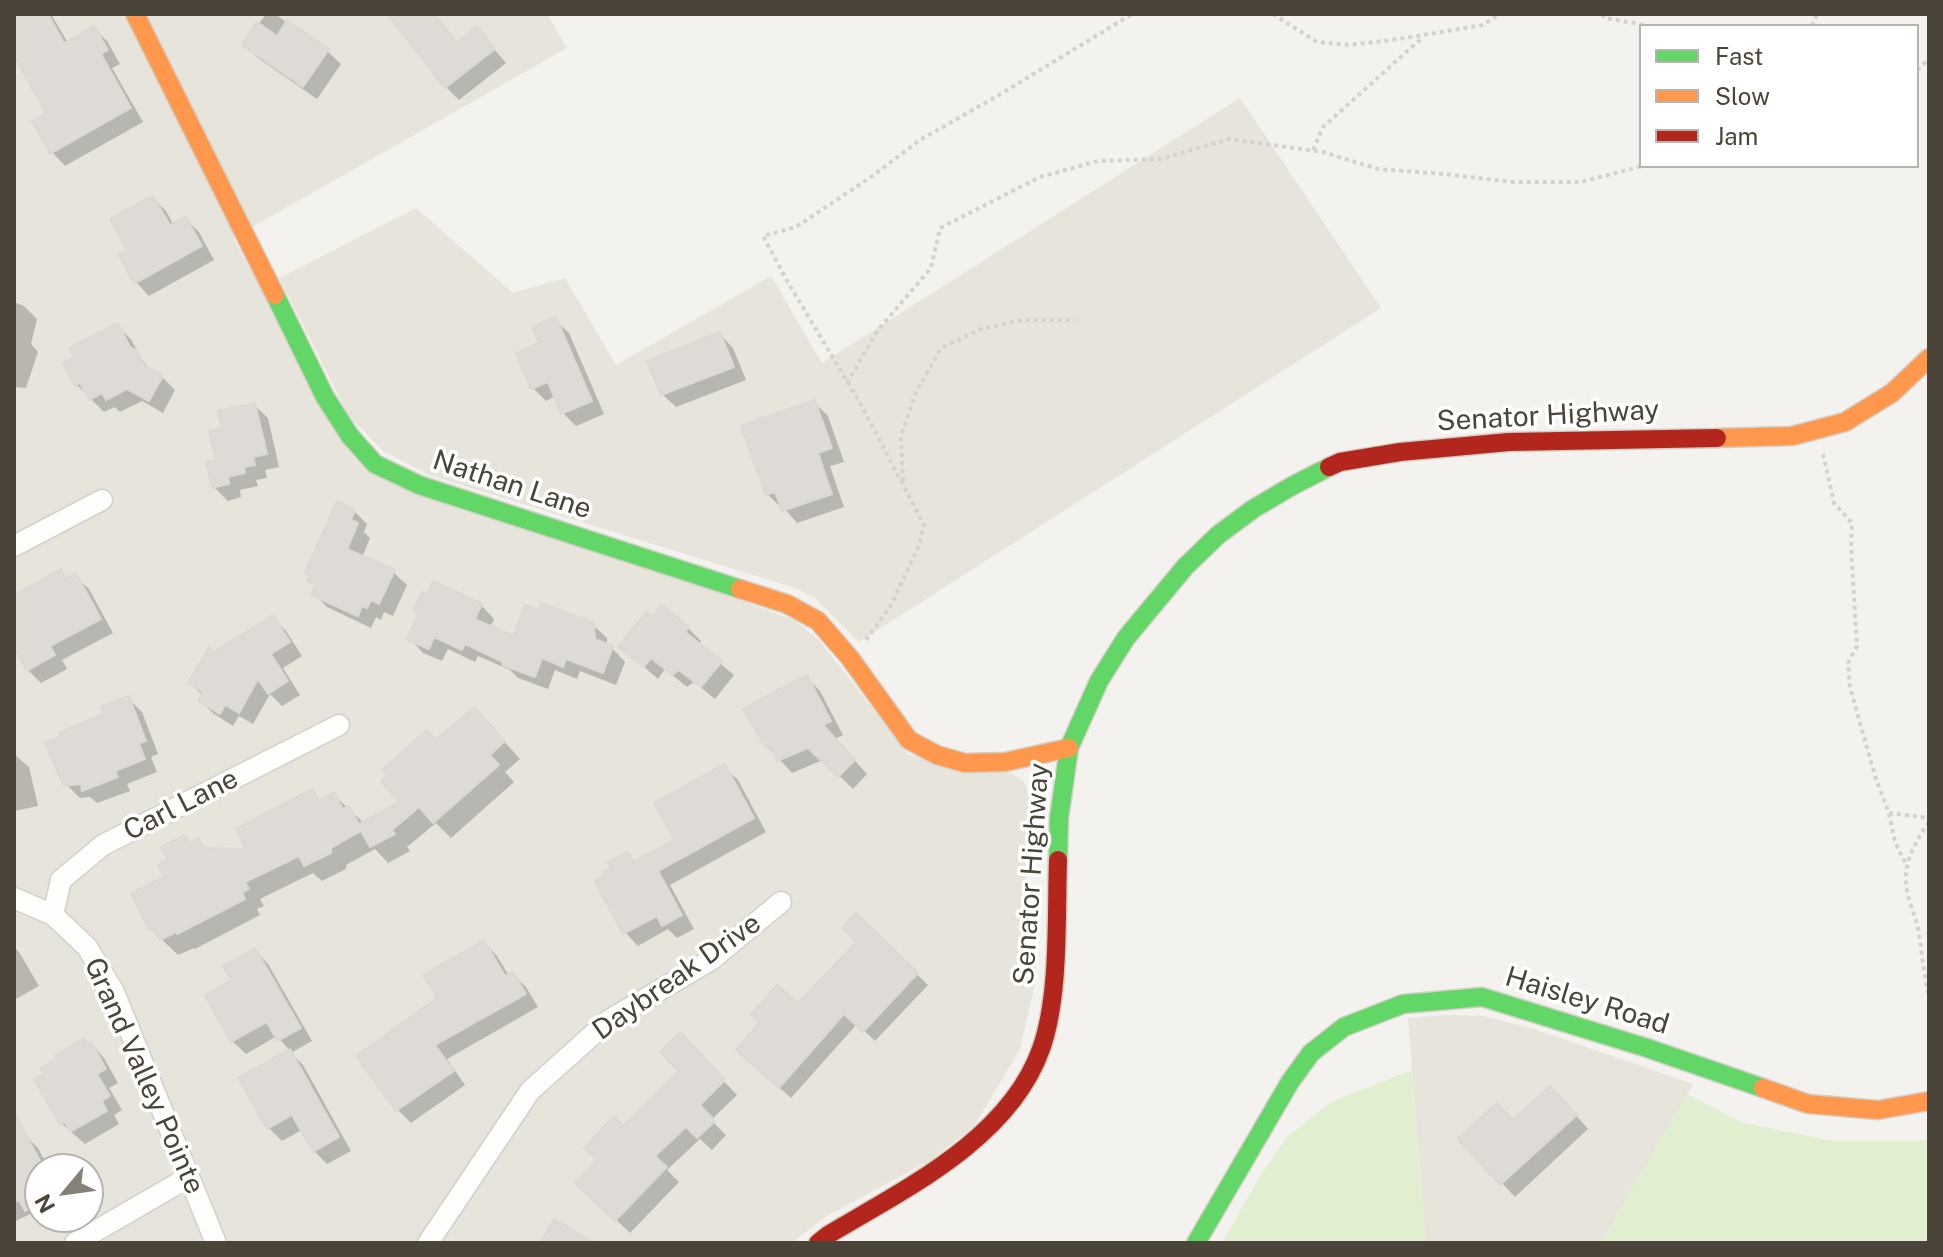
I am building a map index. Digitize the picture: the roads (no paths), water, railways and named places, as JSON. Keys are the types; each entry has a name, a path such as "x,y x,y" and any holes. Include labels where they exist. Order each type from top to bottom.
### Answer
{"street":[{"name":"Nathan Lane","path":"135,14 325,397 350,436 375,464 419,485 787,604 818,621 850,658 909,740 937,755 965,763 1005,762 1069,748"},
{"name":"Senator Highway","path":"818,1243 909,1187 976,1140 1021,1090 1041,1049 1051,1005 1059,818 1069,748 1099,681 1126,638 1185,567 1218,535 1253,509 1340,462 1400,452 1509,442 1792,436 1845,422 1892,393 1929,358"},
{"path":"14,546 102,500"},
{"name":"Carl Lane","path":"53,915 61,880 103,845 339,725"},
{"name":"Grand Valley Pointe","path":"14,898 53,915 87,947 114,992 216,1243"},
{"name":"Daybreak Drive","path":"428,1243 530,1091 609,1020 711,960 781,902"},
{"name":"Haisley Road","path":"1196,1243 1290,1082 1311,1053 1344,1027 1403,1004 1482,997 1647,1048 1808,1104 1878,1110 1929,1101"},
{"path":"75,1243 189,1177"}]}
